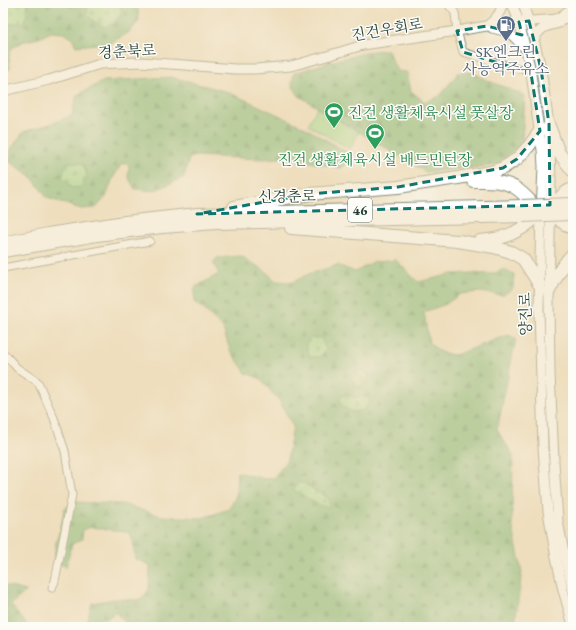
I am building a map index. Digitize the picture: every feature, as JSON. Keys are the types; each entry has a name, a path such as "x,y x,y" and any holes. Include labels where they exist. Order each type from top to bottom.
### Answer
{"highway":[{"path":"197,214 279,198 436,182 503,168 517,159 544,129 559,153 573,171"},
{"path":"436,182 488,181 503,183 515,188 546,212 573,229"},
{"path":"473,243 498,238 513,233 546,212 560,196 568,190 573,189"},
{"name":"신경춘로","path":"3,251 97,235 154,228 216,223 572,209"},
{"name":"신경춘로","path":"3,243 48,234 125,222 197,214 522,211"},
{"path":"216,223 238,226 290,228 473,243 505,251 523,259 544,288 573,254"}],"main road":[{"path":"487,26 498,16 502,3"},
{"name":"양진로","path":"512,3 530,67 544,129 551,178 546,212 544,288 558,514 564,553 573,592"},
{"path":"554,19 565,14 573,3"},
{"name":"양진로","path":"524,4 541,69 544,129"},
{"name":"진건우회로","path":"255,69 291,66 362,45 518,22 573,18"},
{"path":"534,39 540,30 545,27 573,18"},
{"path":"487,26 509,32 525,48"},
{"name":"경춘북로","path":"3,91 49,80 100,64 140,62 185,64 235,69 255,69"},
{"name":"양진로","path":"544,288 539,314 543,448 548,511 563,590 573,625"}],"street":[{"path":"447,3 455,13 457,31 463,52 518,69 530,67"},
{"path":"3,268 150,241"},
{"path":"3,352 17,368 38,382 54,418 65,451 72,495 55,581 52,588"}],"highlighted area":[{"path":"529,21 541,69 549,124 550,205 197,214 309,194 398,187 503,168 517,159 540,131 530,67 518,69 463,52 457,31 487,26 522,35 519,22"}],"green space":[{"path":"3,3 27,3 27,13 24,23 3,24"},
{"path":"27,3 89,3 88,14 122,11 119,3 134,3 138,10 139,21 128,33 110,43 76,46 72,38 63,33 51,32 39,38 21,42 11,49 9,57 10,69 3,74 3,24 24,23 27,13"},
{"path":"89,3 119,3 122,11 117,22 105,27 95,22 87,14"},
{"path":"388,50 397,71 407,72 411,91 425,102 440,96 458,73 473,72 486,80 525,96 522,142 497,165 426,172 299,96 292,85 294,73 340,59 373,51"},
{"path":"171,77 225,91 304,127 347,152 348,162 340,168 289,158 259,159 196,156 189,158 184,177 154,191 135,189 128,177 129,165 122,163 113,178 106,197 96,208 81,209 47,198 31,176 10,162 11,149 23,132 53,123 72,115 77,95 104,81","holes":["68,162 83,164 62,177"]},
{"name":"진건 생활체육시설 풋살장","path":"317,108 359,132 350,149 308,125"},
{"path":"67,162 83,164 87,175 81,187 72,188 62,177"},
{"path":"241,256 265,271 276,281 293,282 311,273 338,265 355,272 373,262 396,260 418,282 452,274 492,274 504,269 514,274 513,288 503,295 480,292 460,294 446,304 424,312 429,343 442,353 455,355 508,335 516,339 497,430 513,455 512,523 522,572 515,622 516,627 128,627 127,624 115,612 96,627 85,627 92,603 115,599 141,600 149,589 150,565 135,559 133,541 129,532 91,527 83,530 82,539 72,544 66,567 54,561 56,541 61,528 64,509 74,502 123,504 161,516 202,518 229,509 236,496 237,472 265,479 274,478 287,460 293,426 280,402 261,379 246,373 230,350 223,329 207,312 194,302 195,287 219,274 213,263 217,258","holes":["347,394 355,398 364,410 352,412 341,404"]},
{"path":"310,338 321,338 326,349 320,357 310,357 306,345"},
{"path":"360,370 369,375 367,383 359,387 354,384 352,377"},
{"path":"347,394 355,398 364,395 370,401 364,410 352,412 341,405 340,397"},
{"path":"297,483 304,483 329,499 329,507 320,506 294,490"},
{"path":"3,585 26,591 11,605 29,627 3,627"}],"place":[{"name":"SK엔크린 사능역주유소","path":"506,42"},
{"name":"진건 생활체육시설 풋살장","path":"334,129"},
{"name":"진건 생활체육시설 배드민턴장","path":"375,150"}]}
